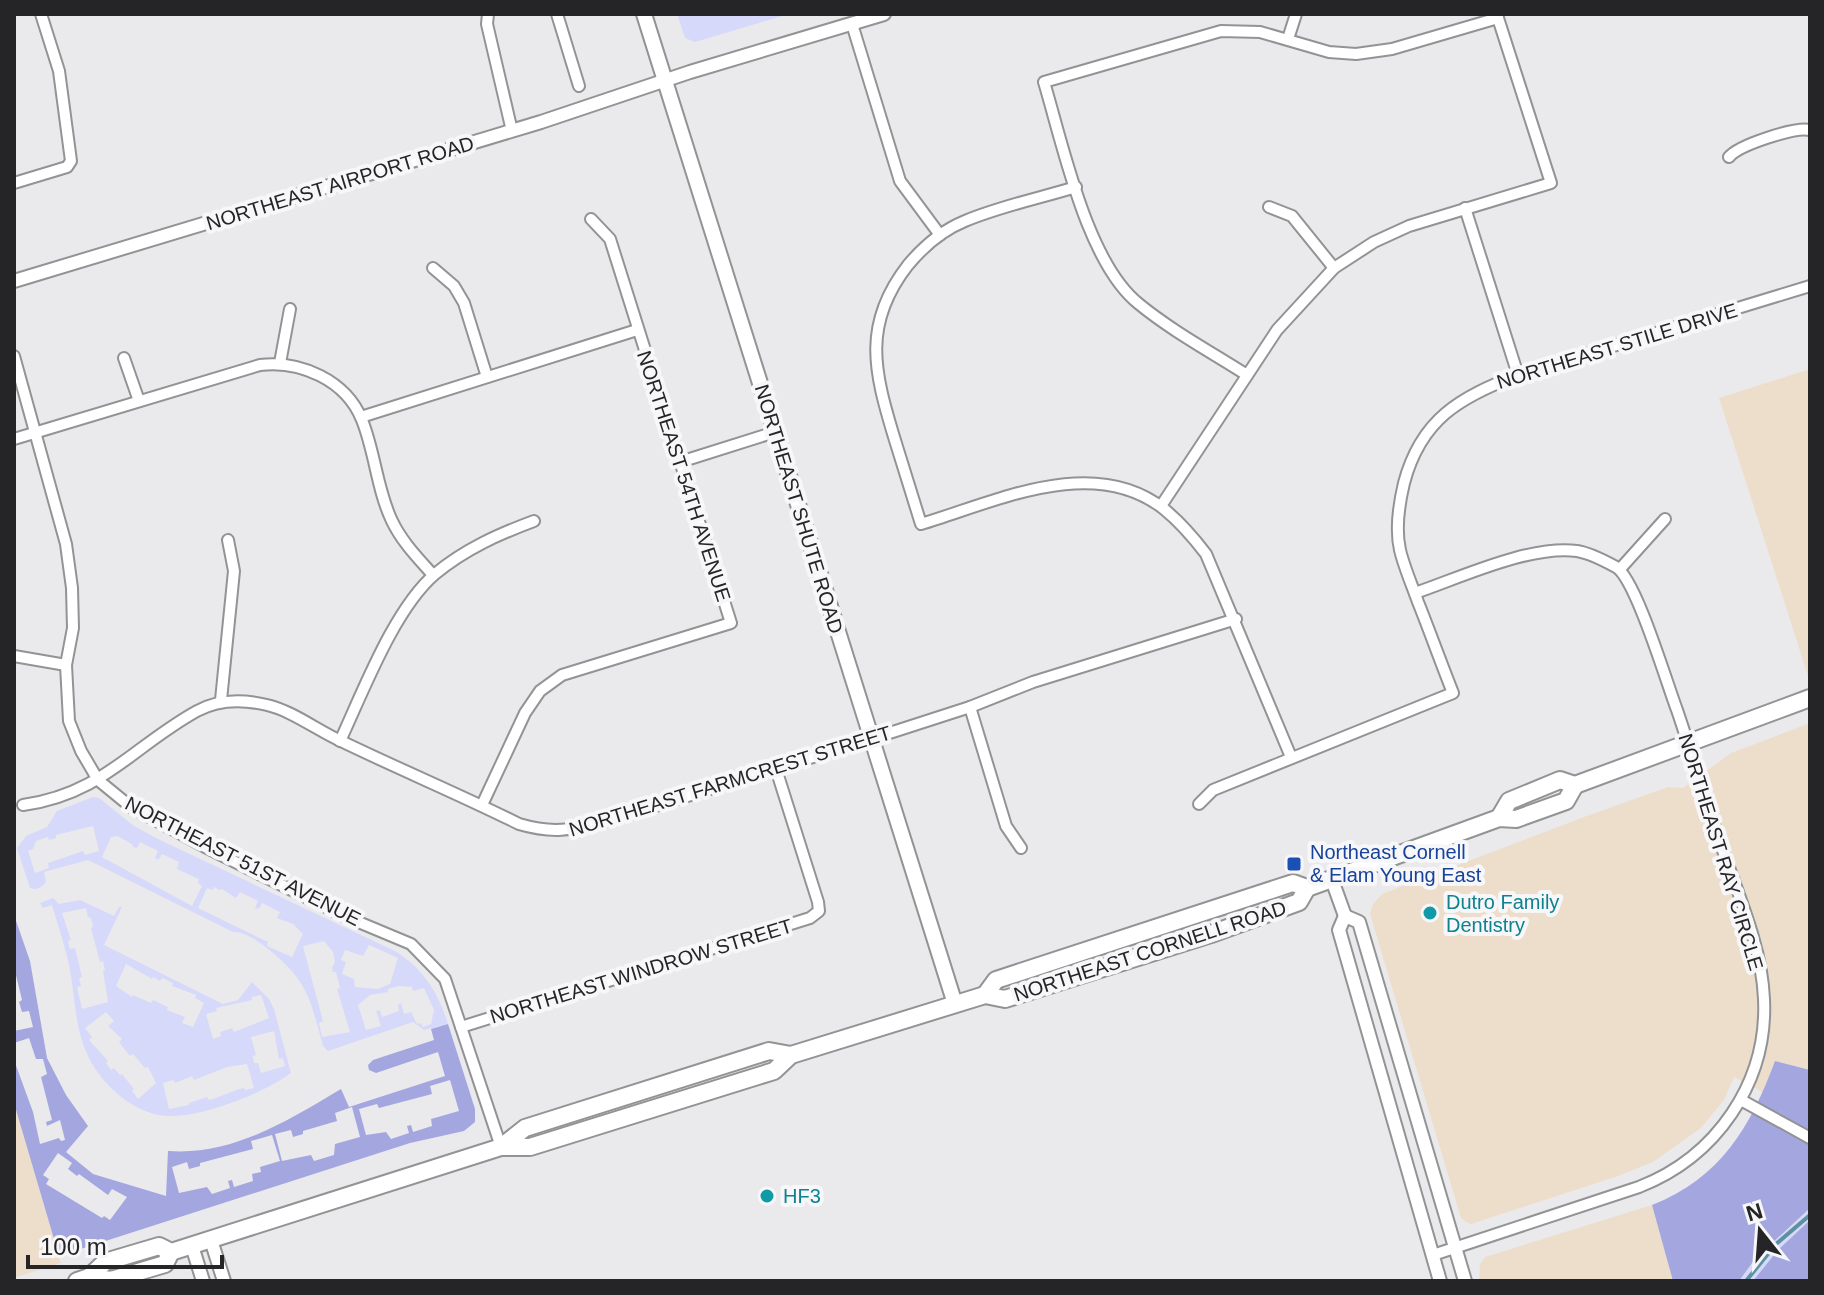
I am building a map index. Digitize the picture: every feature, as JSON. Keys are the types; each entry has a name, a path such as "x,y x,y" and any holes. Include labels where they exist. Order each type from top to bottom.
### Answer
{"highway":[{"name":"NORTHEAST CORNELL ROAD","path":"83,1279 111,1280 165,1264 171,1252 501,1147 530,1147 774,1071 791,1055 985,995 996,980 1293,883 1307,888 1499,818 1516,819 1566,801 1575,785 1810,698"}],"main road":[{"name":"NORTHEAST SHUTE ROAD","path":"644,14 955,1004"}],"street":[{"path":"14,183 67,167 72,153 53,44 41,14"},
{"path":"488,14 487,24 512,131"},
{"path":"557,14 579,86"},
{"name":"NORTHEAST AIRPORT ROAD","path":"14,281 512,131 664,80 884,14"},
{"path":"1288,39 1296,14"},
{"path":"1161,506 1277,330 1334,268 1374,242 1409,226 1551,183 1498,16 1392,49 1356,54 1329,52 1260,32 1221,31 1044,82 1100,256 1137,303 1247,375"},
{"path":"852,24 900,181 940,235"},
{"path":"1729,157 1748,145 1794,131 1810,130"},
{"path":"1076,187 964,221 917,254 899,277 882,312 877,336 878,385 921,524 1039,488 1071,483 1103,485 1130,492 1161,506 1187,529 1206,554 1236,619 1291,757 1213,790 1199,804"},
{"path":"1269,207 1292,216 1334,268"},
{"path":"1465,208 1518,375"},
{"name":"NORTHEAST 54TH AVENUE","path":"482,805 525,713 540,691 562,675 731,623 610,239 591,219"},
{"path":"433,268 454,286 464,303 487,377"},
{"name":"NORTHEAST STILE DRIVE","path":"1291,757 1453,693 1400,549 1397,520 1408,467 1437,419 1460,401 1518,375 1810,286"},
{"path":"280,363 290,309"},
{"path":"361,417 637,330"},
{"name":"NORTHEAST 51ST AVENUE","path":"14,356 60,518 70,573 73,628 66,665 69,721 81,751 98,780 131,807 196,842 344,916 411,944 445,979 501,1147"},
{"path":"124,358 139,401"},
{"path":"14,439 260,365 280,363 311,371 332,383 361,417 391,520 408,548 433,575"},
{"path":"680,462 775,432"},
{"path":"1415,593 1527,555 1551,550 1580,551 1620,569 1665,519"},
{"path":"340,741 386,642 433,575 475,546 534,521"},
{"path":"23,805 48,801 98,780 181,721 221,700 234,571 228,540"},
{"name":"NORTHEAST RAY CIRCLE","path":"1433,1255 1660,1179 1707,1145 1727,1123 1741,1100 1756,1060 1764,999 1751,938 1638,601 1620,569"},
{"name":"NORTHEAST FARMCREST STREET","path":"221,700 270,705 519,824 542,831 563,832 871,739 970,707 1033,682 1236,619"},
{"path":"14,656 66,665"},
{"path":"970,707 1006,826 1021,848"},
{"name":"NORTHEAST WINDROW STREET","path":"461,1027 791,925 819,911 776,769"},
{"path":"1332,880 1345,916 1339,930 1440,1281"},
{"path":"1345,916 1359,922 1465,1281"},
{"path":"1741,1100 1806,1136"},
{"path":"211,1240 224,1281"},
{"path":"192,1246 203,1281"}],"shaded area":[{"path":"677,14 789,14 695,42 685,38"},
{"path":"1810,369 1810,675 1808,676 1719,398"},
{"path":"1810,723 1810,1070 1775,1061 1763,1092 1734,1077 1724,1100 1701,1128 1653,1162 1471,1224 1466,1222 1461,1218 1370,914 1373,904 1382,894 1584,817 1668,787 1683,788 1731,753"},
{"path":"93,797 99,798 134,826 158,839 397,952 415,966 429,983 448,1024 424,1030 413,1022 328,1051 323,1046 310,1002 299,980 280,959 251,937 233,932 88,860 44,872 46,882 39,888 30,888 17,848 26,836 47,827 57,811","holes":["93,826 99,851 85,855 83,851 48,863 49,868 35,873 28,851 33,849 36,841 56,838 56,835","117,836 137,848 140,842 158,851 155,858 158,860 162,854 179,862 177,869 199,879 198,883 202,886 192,906 102,857 111,837","207,888 222,889 236,898 240,892 258,901 255,908 259,909 262,903 280,912 277,918 293,924 303,934 292,957 198,908","324,941 333,952 335,962 332,968 336,972 340,988 337,989 350,1032 322,1037 319,1023 323,1021 303,946","369,945 398,958 390,984 378,989 355,987 354,979 342,974 346,962 341,960 345,950 363,956","398,986 412,987 413,991 424,988 434,1010 431,1024 423,1027 421,1023 417,1024 411,1012 404,1014 401,1003 398,1005 399,1011 382,1017 380,1010 376,1011 381,1026 366,1030 358,1005 370,995 388,992 388,989"]},
{"path":"53,898 59,904 80,900 114,916 122,907 104,945 223,1004 238,1000 252,982 269,999 274,1009 291,1073 248,1096 214,1109 181,1116 153,1114 129,1103 100,1076 87,1054 78,1023 68,962 52,905 43,908 40,903","holes":["86,908 100,962 103,961 108,1002 82,1009 77,987 81,986 79,978 82,977 75,948 70,949 68,941 71,940 62,913","126,964 152,979 160,981 162,978 173,983 172,986 196,995 195,998 204,1003 193,1027 182,1023 185,1017 167,1010 168,1007 153,1000 151,1003 132,997 116,986","261,995 269,1018 234,1032 232,1028 220,1032 221,1036 213,1039 206,1014 217,1011 216,1008 252,1000 252,997","106,1012 114,1021 108,1026 122,1039 119,1042 130,1056 133,1054 145,1068 148,1067 156,1083 138,1099 122,1074 114,1068 111,1070 106,1063 108,1061 89,1040 92,1037 85,1028","274,1031 279,1059 283,1058 285,1066 261,1073 258,1063 254,1063 253,1056 256,1055 251,1037","247,1064 254,1088 239,1089 169,1109 163,1083 173,1080 175,1083 192,1076 194,1080 227,1067"]},
{"path":"14,915 30,961 47,1058 66,1095 88,1126 66,1152 93,1174 166,1196 168,1151 192,1151 237,1142 279,1124 341,1089 349,1107 445,1076 438,1052 376,1073 369,1070 368,1065 373,1060 434,1040 431,1029 448,1024 475,1109 475,1122 464,1131 410,1143 59,1256 14,1103 14,1060 33,1112 40,1144 59,1138 65,1140 60,1120 47,1126 46,1122 52,1120 41,1077 47,1074 43,1059 36,1059 29,1038 14,1043 14,1031 33,1027 29,1011 22,1012 14,967","holes":["450,1080 459,1111 431,1119 432,1126 413,1132 411,1125 407,1126 409,1133 391,1139 386,1132 366,1135 359,1109 377,1104 379,1108 432,1094 430,1086","352,1107 360,1137 335,1144 334,1155 314,1161 311,1155 282,1161 275,1134 291,1130 293,1137 303,1134 303,1131 337,1121 335,1113","272,1135 280,1161 260,1167 261,1172 252,1174 253,1181 234,1187 232,1180 228,1181 230,1188 212,1194 207,1187 179,1193 172,1167 187,1162 189,1169 200,1166 200,1163 253,1149 251,1141","58,1153 72,1163 68,1169 77,1176 79,1174 108,1195 112,1189 127,1197 110,1220 104,1216 102,1218 46,1184 49,1179 43,1175"]},
{"path":"1775,1061 1810,1070 1810,1208 1755,1259 1739,1281 1673,1281 1652,1205 1676,1194 1715,1165 1744,1128"},
{"path":"14,1103 61,1263 14,1278"},
{"path":"1652,1205 1673,1281 1479,1281 1480,1264 1485,1257"},
{"path":"1810,1208 1810,1220 1778,1250 1757,1278 1739,1281 1755,1259"},
{"path":"1810,1220 1810,1281 1753,1281 1778,1250"}],"waterway":[{"path":"1746,1281 1776,1244 1810,1215"}],"place":[{"name":"Northeast Cornell & Elam Young East","path":"1294,864"},
{"name":"Dutro Family Dentistry","path":"1430,913"},
{"name":"HF3","path":"767,1196"}]}
